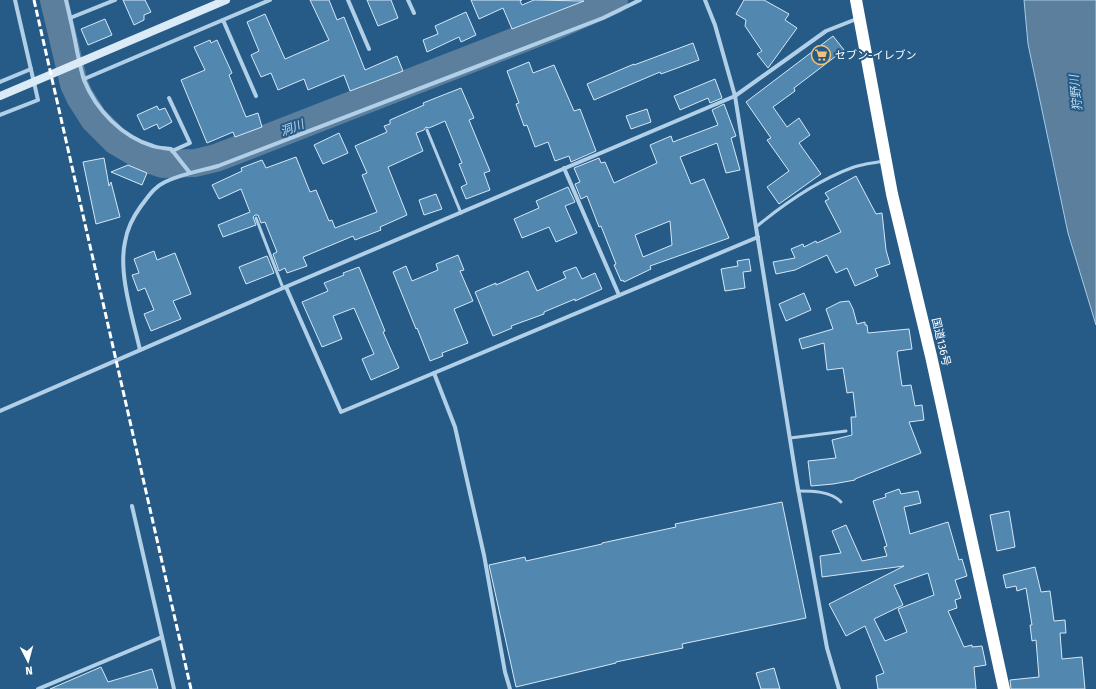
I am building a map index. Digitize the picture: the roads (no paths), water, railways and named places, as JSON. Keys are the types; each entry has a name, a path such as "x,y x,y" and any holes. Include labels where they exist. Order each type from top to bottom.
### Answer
{"highway":[{"name":"国道136号","path":"856,0 892,194 937,382 1004,689"}],"street":[{"path":"0,115 38,100 15,0"},
{"path":"66,0 84,80 90,94 111,121 124,132 139,141 154,147 171,149 190,173"},
{"path":"70,18 115,0"},
{"path":"0,96 226,0"},
{"path":"84,80 270,0"},
{"path":"348,0 369,49"},
{"path":"408,0 414,13"},
{"path":"140,350 126,290 123,258 124,242 128,228 135,215 154,189 164,182 232,161 603,18 640,0"},
{"path":"705,0 715,25 735,96 798,491 827,648 839,689"},
{"path":"0,411 461,212 735,96 826,31 859,17"},
{"path":"223,20 256,96"},
{"path":"0,82 31,69"},
{"path":"169,98 190,143 172,150"},
{"path":"564,168 619,296"},
{"path":"285,288 341,412 758,237"},
{"path":"434,373 455,427 484,554 510,689"},
{"path":"132,506 174,689"},
{"path":"38,689 162,637"}],"lane":[{"path":"428,130 461,212"},
{"path":"756,227 812,187 854,167 867,163 886,161"},
{"path":"256,218 285,288"},
{"path":"790,438 846,431"},
{"path":"798,491 810,491 829,495 841,502"}],"water":[{"name":"狩野川","path":"1024,0 1096,0 1096,325 1068,233 1028,44"}],"waterway":[{"name":"洞川","path":"54,0 74,84 80,97 94,119 116,141 145,158 163,164 195,163 216,158 555,26 614,0"}],"railway":[{"path":"34,0 191,689"}],"place":[{"name":"セブン-イレブン","path":"821,55"}]}
